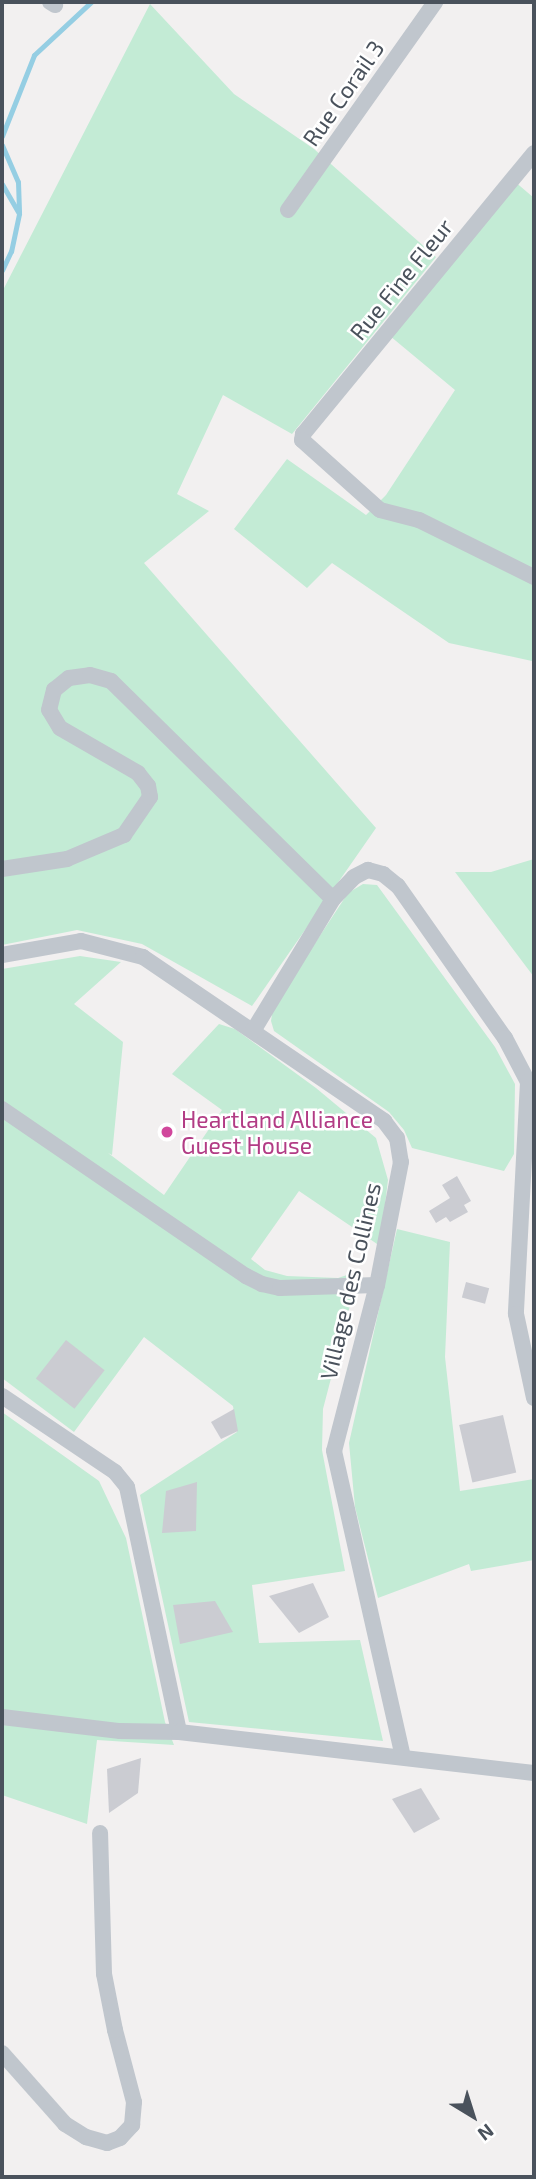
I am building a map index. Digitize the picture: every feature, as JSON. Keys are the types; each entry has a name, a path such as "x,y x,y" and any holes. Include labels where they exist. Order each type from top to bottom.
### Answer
{"street":[{"name":"Rue Corail 3","path":"288,210 435,2"},
{"name":"Rue Fine Fleur","path":"534,153 303,434 305,446 380,510 419,520 534,577"},
{"path":"2,869 67,859 124,835 150,797 148,786 138,773 60,728 49,710 54,690 69,678 90,675 111,681 333,899"},
{"path":"253,1031 333,899 354,877 368,870 383,874 398,886 505,1038 528,1082 516,1314 534,1398"},
{"name":"Village des Collines","path":"2,955 81,941 143,957 384,1121 397,1138 401,1162 377,1285 334,1451 403,1756"},
{"path":"2,1109 254,1280 280,1288 377,1285"},
{"path":"2,1396 115,1472 127,1487 179,1732"},
{"path":"2,1717 120,1731 179,1732 534,1773"},
{"path":"2,2053 65,2124 86,2137 107,2143 120,2138 132,2125 134,2102 104,1974 100,1833"}],"green space":[{"path":"150,4 234,94 314,149 436,257 292,434 223,395 177,494 209,511 144,563 376,828 252,1006 142,944 77,930 2,945 2,292"},
{"path":"507,175 534,198 532,661 449,643 332,563 307,588 234,529 287,459 366,515 386,495 455,390 384,331"},
{"path":"534,859 534,977 455,872 491,872"},
{"path":"363,884 377,885 495,1047 515,1084 514,1154 504,1171 412,1148 404,1130 389,1112 274,1031 271,1021 273,1007 348,893"},
{"path":"80,956 121,962 74,1004 123,1042 112,1155 108,1153 164,1195 222,1110 172,1074 219,1024 235,1029 316,1088 376,1138 388,1180 380,1246 299,1191 251,1259 265,1270 287,1276 338,1278 359,1271 323,1409 322,1450 345,1571 252,1585 259,1643 360,1640 383,1741 189,1722 140,1495 237,1432 233,1406 144,1337 74,1432 2,1378 2,969"},
{"path":"397,1229 450,1242 445,1357 460,1491 534,1479 534,1560 471,1571 469,1564 378,1598 355,1507 349,1443"},
{"path":"2,1412 99,1481 126,1538 165,1722 174,1745 97,1740 87,1824 2,1795"}],"building":[{"path":"457,1176 471,1201 464,1205 468,1212 450,1222 446,1217 436,1223 429,1211 450,1198 442,1185"},
{"path":"466,1282 489,1288 485,1304 462,1297"},
{"path":"66,1340 105,1370 74,1409 36,1379"},
{"path":"234,1409 238,1431 221,1439 211,1422"},
{"path":"503,1415 516,1472 472,1483 459,1425"},
{"path":"197,1482 196,1531 162,1533 166,1491"},
{"path":"313,1583 329,1617 299,1633 269,1596"},
{"path":"215,1601 233,1632 180,1644 173,1605"},
{"path":"141,1758 138,1793 109,1813 107,1769"},
{"path":"421,1788 440,1819 414,1833 392,1799"}],"waterway":[{"path":"2,136 34,55 91,2"},
{"path":"2,145 18,182 19,212"},
{"path":"2,184 19,214 11,251 2,270"}],"place":[{"name":"Heartland Alliance Guest House","path":"167,1132"}]}
